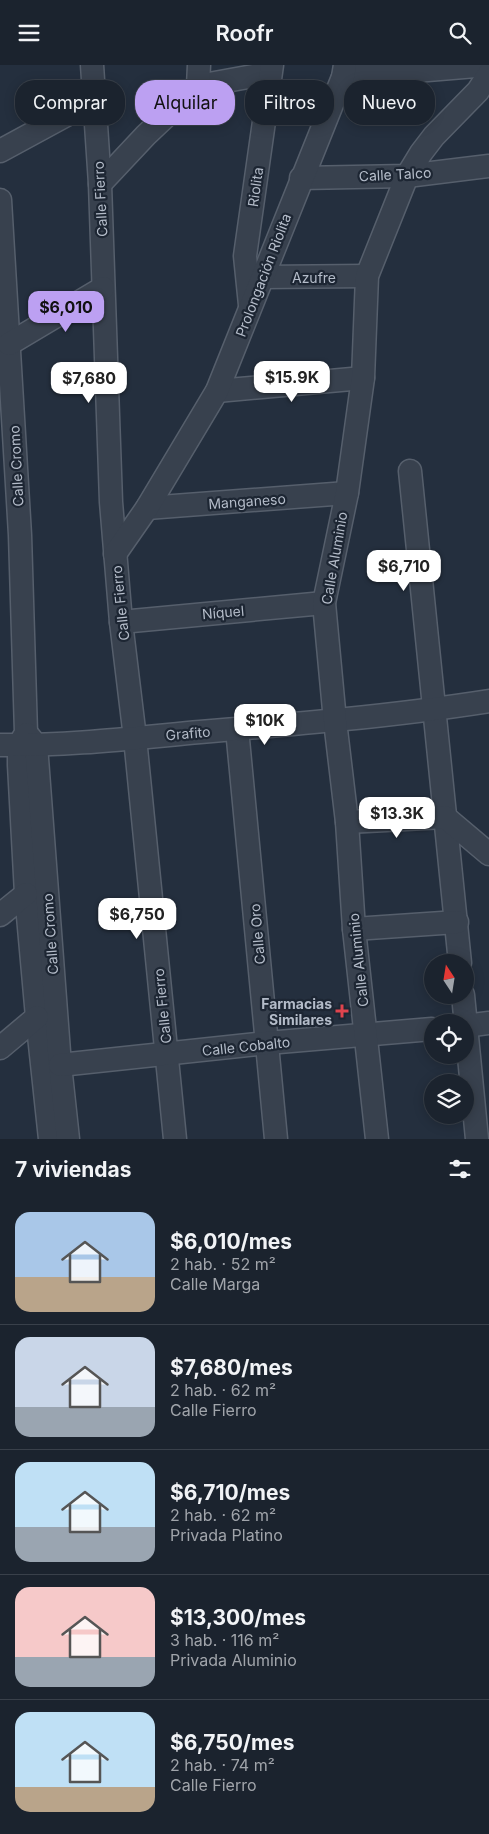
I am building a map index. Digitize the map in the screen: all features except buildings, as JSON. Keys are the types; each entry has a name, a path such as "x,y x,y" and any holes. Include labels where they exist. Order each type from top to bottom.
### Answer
{"street":[{"name":"Calle Fierro","path":"92,65 93,80"},
{"path":"344,71 489,65"},
{"path":"100,184 198,75 271,69"},
{"name":"Riolita","path":"250,309 245,256 271,69"},
{"name":"Prolongación Riolita","path":"115,554 147,508 217,391 344,71"},
{"name":"Calle Aluminio","path":"377,1139 354,929 347,823 334,721 324,603 346,493 363,377 367,277 407,176 434,136 478,91 489,73"},
{"path":"0,151 48,125"},
{"name":"Calle Fierro","path":"96,125 100,184 111,502 115,554 175,1139"},
{"name":"Calle Talco","path":"301,178 407,176 489,166"},
{"name":"Calle Cromo","path":"0,200 20,535 20,742 26,894 50,1139"},
{"name":"Azufre","path":"262,277 367,277"},
{"path":"9,345 103,288"},
{"path":"217,391 363,377"},
{"path":"410,471 459,954"},
{"name":"Manganeso","path":"147,508 346,493"},
{"name":"Níquel","path":"121,622 324,603"},
{"name":"Grafito","path":"20,742 135,738 334,721 489,701"},
{"name":"Calle Oro","path":"237,729 276,1139"},
{"name":"Calle Cromo","path":"20,742 68,1139"},
{"path":"347,823 445,817 489,854"},
{"path":"0,915 26,894"},
{"path":"354,929 457,922"},
{"path":"0,1048 37,1017"},
{"path":"474,1025 489,1023"},
{"name":"Calle Cobalto","path":"60,1065 267,1043 424,1030"},
{"path":"470,1064 477,1139"}],"place":[{"name":"Farmacias Similares","path":"342,1011"}]}
